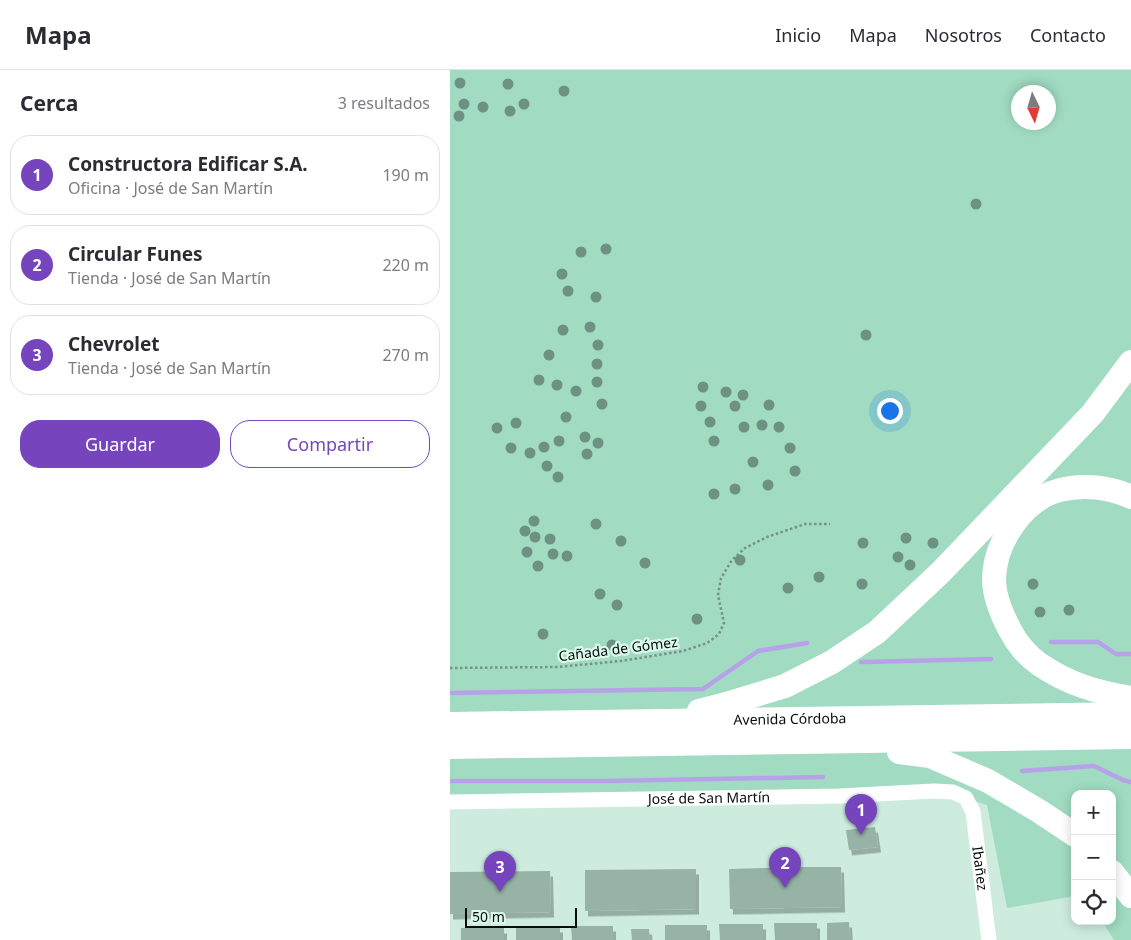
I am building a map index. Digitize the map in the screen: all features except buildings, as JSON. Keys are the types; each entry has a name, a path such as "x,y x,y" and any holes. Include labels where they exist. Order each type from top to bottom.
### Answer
{"main road":[{"path":"654,721 723,705 785,686 832,662 877,632 941,572 1093,413 1131,362"},
{"path":"1131,497 1101,488 1080,487 1059,490 1042,498 1024,511 1013,524 1003,541 997,558 994,580 997,600 1005,621 1016,642 1037,663 1075,685 1105,694 1131,698"},
{"name":"Avenida Córdoba","path":"450,724 1131,714"},
{"name":"Avenida Córdoba","path":"450,747 1131,738"},
{"path":"825,742 930,756 988,780 1071,832"},
{"path":"1116,877 1131,896"}],"street":[{"name":"José de San Martín","path":"450,802 839,796 934,791 953,792 966,798"},
{"name":"Ibañez","path":"966,798 973,812 976,829 989,940"}],"path":[{"name":"Cañada de Gómez","path":"450,668 557,667 621,661 683,651 707,643 719,634 724,623 718,595 721,578 732,560 745,548 768,537 805,524 830,524"}],"green space":[{"path":"450,70 1131,70 1131,940 1114,940 1105,925 1116,925 1116,790 1071,790 1071,897 1007,908 987,805 966,798 450,802"}],"waterway":[{"path":"1051,642 1098,642 1116,654 1131,654"},
{"path":"450,693 703,689 758,651 807,643"},
{"path":"861,662 991,659"},
{"path":"1022,771 1094,766 1131,782"},
{"path":"450,781 607,781 823,777"}],"place":[{"name":"Constructora Edificar S.A.","path":"861,835"},
{"name":"Circular Funes","path":"785,888"},
{"name":"Chevrolet","path":"500,892"}]}
